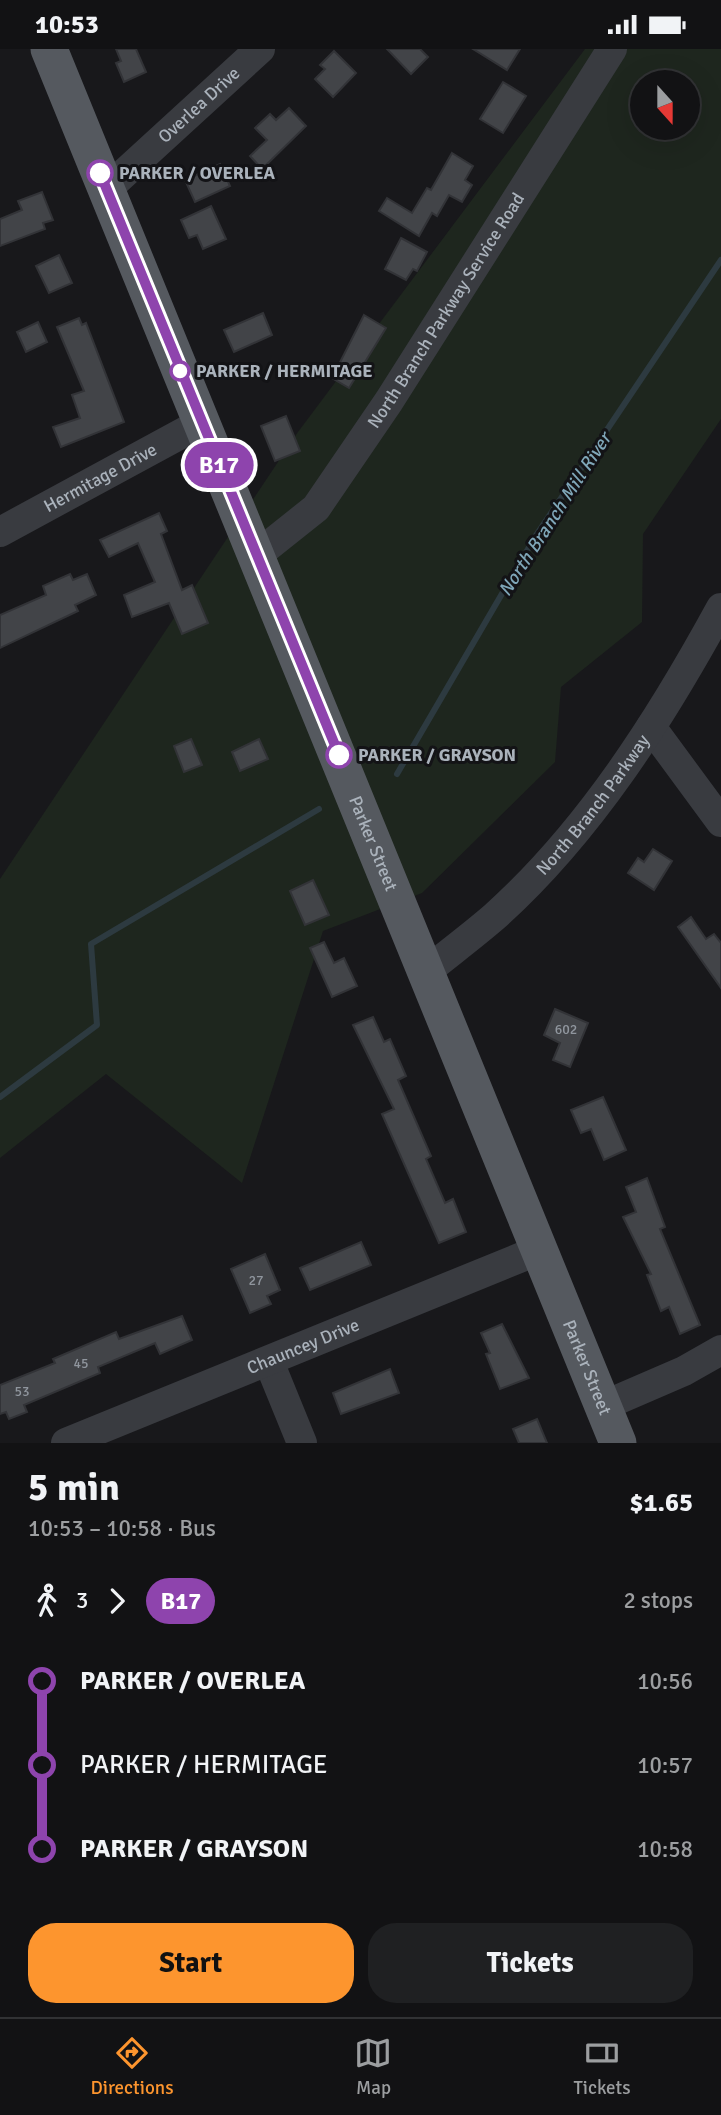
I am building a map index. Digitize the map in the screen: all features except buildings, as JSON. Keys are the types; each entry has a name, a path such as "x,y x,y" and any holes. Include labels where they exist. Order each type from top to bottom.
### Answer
{"main road":[{"name":"Parker Street","path":"49,49 618,1443"}],"street":[{"name":"Overlea Drive","path":"106,190 260,49"},
{"name":"North Branch Parkway Service Road","path":"257,555 316,508 396,389 612,49"},
{"name":"Hermitage Drive","path":"0,531 201,423"},
{"name":"North Branch Parkway","path":"427,971 495,915 575,831 650,727 721,608"},
{"path":"650,727 721,822"},
{"name":"Chauncey Drive","path":"66,1443 539,1250"},
{"path":"603,1406 684,1371 721,1350"},
{"path":"269,1362 302,1443"}],"shaded area":[{"path":"585,49 721,49 721,419 643,534 642,622 561,687 555,762 422,893 323,931 242,1183 106,1074 0,1158 0,879 298,432"}],"waterway":[{"name":"North Branch Mill River","path":"397,774 535,537 721,260"},
{"name":"North Branch Mill River","path":"0,1097 97,1025 91,944 319,809"}],"bus line":[{"name":"B17","path":"100,173 339,755"}],"place":[{"name":"PARKER / OVERLEA","path":"100,173"},
{"name":"PARKER / HERMITAGE","path":"180,371"},
{"name":"PARKER / GRAYSON","path":"339,755"}]}
